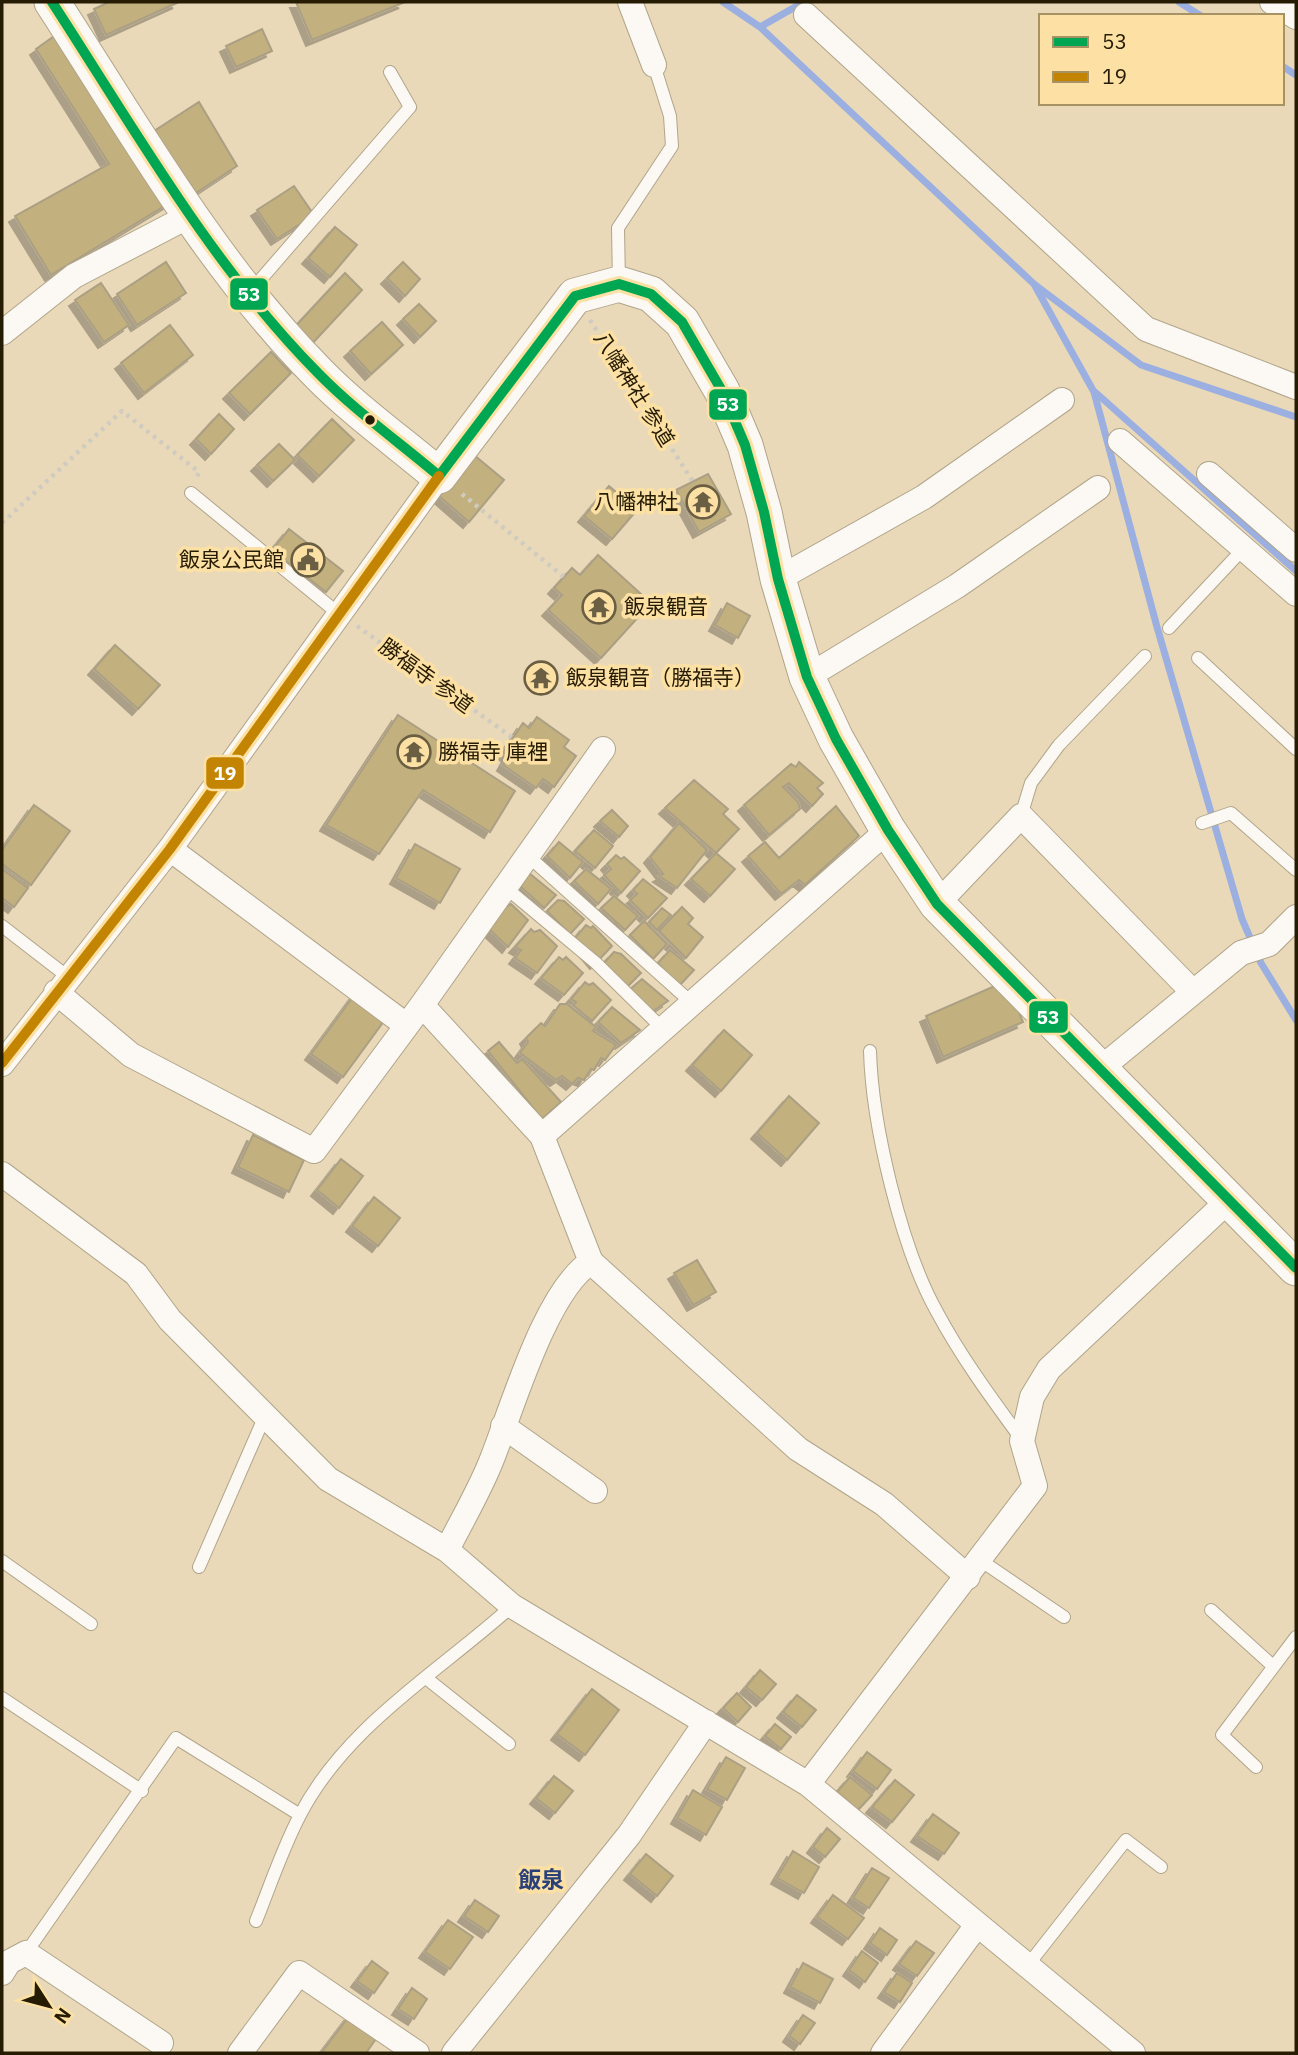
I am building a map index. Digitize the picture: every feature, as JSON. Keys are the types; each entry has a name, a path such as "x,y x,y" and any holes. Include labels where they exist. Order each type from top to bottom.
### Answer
{"main road":[{"path":"52,2 191,215 249,294 318,374 439,476 575,296 619,284 651,294 682,322 722,391 745,445 764,512 778,579 807,677 836,739 888,830 937,904 1296,1268"}],"street":[{"path":"630,2 654,65"},
{"path":"1272,2 1296,17"},
{"path":"806,15 1146,330 1296,387"},
{"path":"2,333 74,276 191,215"},
{"path":"778,579 923,497 1062,400"},
{"path":"1120,441 1296,594"},
{"path":"1209,474 1296,550"},
{"path":"2,1064 170,849 439,476"},
{"path":"807,677 957,586 1098,488"},
{"path":"1245,547 1266,522"},
{"path":"62,985 131,1055 314,1151 603,749"},
{"path":"937,904 1021,816 1193,992"},
{"path":"542,1136 888,830"},
{"path":"170,849 405,1025"},
{"path":"1100,1069 1241,953 1269,944 1296,917"},
{"path":"422,1004 542,1136 590,1262 798,1449 884,1504 974,1568"},
{"path":"2,1174 136,1274 170,1321 264,1418 328,1479 447,1550 512,1606 808,1784 1133,2053"},
{"path":"808,1784 1035,1486 1022,1441 1032,1397 1048,1369 1230,1199"},
{"path":"447,1550 491,1462 527,1359 575,1272 590,1262"},
{"path":"503,1426 595,1491"},
{"path":"454,2053 629,1835 706,1722"},
{"path":"883,2053 976,1925"},
{"path":"10,1961 168,2048"},
{"path":"240,2053 299,1973 417,2053"}],"lane":[{"path":"619,284 618,228 672,146 670,116 654,65"},
{"path":"249,294 410,107 390,72"},
{"path":"191,493 339,614"},
{"path":"1169,628 1245,547"},
{"path":"1021,816 1031,783 1059,745 1145,656"},
{"path":"1198,657 1296,748"},
{"path":"1202,823 1231,813 1296,870"},
{"path":"527,855 692,1003"},
{"path":"505,887 596,963 663,1029"},
{"path":"2,926 62,985"},
{"path":"870,1051 870,1082 904,1236 935,1310 984,1388 1022,1441"},
{"path":"199,1567 264,1418"},
{"path":"2,1561 91,1624"},
{"path":"974,1568 1064,1617"},
{"path":"256,1921 300,1815 346,1751 373,1723 512,1606"},
{"path":"1210,1610 1273,1666"},
{"path":"1256,1767 1222,1735 1296,1637"},
{"path":"426,1678 509,1744"},
{"path":"2,1698 142,1791"},
{"path":"10,1961 142,1791 176,1738 300,1815"},
{"path":"1028,1965 1126,1840 1161,1867"}],"path":[{"name":"八幡神社 参道","path":"575,296 693,482"},
{"path":"2,523 122,411 199,472 191,493"},
{"path":"439,476 564,577"},
{"name":"勝福寺 参道","path":"339,614 513,738"}],"building":[{"path":"109,2 179,2 106,35 94,9"},
{"path":"296,2 405,2 312,40"},
{"path":"262,29 272,51 236,67 226,46"},
{"path":"60,32 171,202 51,275 15,216 109,164 36,49"},
{"path":"199,102 237,166 196,193 154,131"},
{"path":"294,186 314,215 277,239 257,210"},
{"path":"335,227 357,245 330,277 308,258"},
{"path":"166,262 186,293 137,325 117,294"},
{"path":"403,262 420,279 405,296 387,278"},
{"path":"345,273 362,290 309,347 291,331"},
{"path":"101,283 129,325 104,342 75,300"},
{"path":"419,304 436,321 420,337 403,319"},
{"path":"382,322 403,345 371,374 350,351"},
{"path":"170,325 193,355 144,393 121,363"},
{"path":"271,352 291,373 250,414 229,393"},
{"path":"219,414 234,429 211,454 196,439"},
{"path":"332,419 354,440 319,476 297,455"},
{"path":"279,444 295,460 273,481 257,465"},
{"path":"474,455 504,480 469,522 439,496"},
{"name":"八幡神社","path":"708,474 731,514 699,532 676,490"},
{"path":"609,486 637,510 612,539 584,516"},
{"name":"飯泉公民館","path":"289,529 343,571 326,592 272,550"},
{"name":"飯泉観音","path":"598,555 651,603 601,658 548,610 562,595 554,588 572,568 580,575"},
{"path":"727,603 750,616 738,638 715,625"},
{"path":"115,645 160,685 138,709 94,669"},
{"name":"勝福寺 庫裡","path":"398,715 515,791 490,832 423,790 379,854 326,825"},
{"path":"537,717 569,740 564,747 576,756 554,787 543,779 536,788 503,765 508,756 503,752 523,723 529,728"},
{"path":"799,762 823,783 817,788 823,794 812,806 789,783 783,787 798,802 800,809 769,835 744,805 791,764 796,767"},
{"path":"694,780 728,809 723,814 739,829 716,853 665,808"},
{"path":"34,805 70,831 31,885 2,864 2,850"},
{"path":"836,806 859,836 805,885 799,880 781,894 748,856 765,842 779,858"},
{"path":"612,810 628,826 619,837 600,821"},
{"path":"679,823 707,850 677,888 659,876 663,874 650,857"},
{"path":"594,830 613,846 595,868 575,851"},
{"path":"559,842 583,862 570,878 547,856"},
{"path":"415,844 460,869 440,903 396,878"},
{"path":"716,853 735,869 710,896 691,879"},
{"path":"616,855 621,859 624,857 640,871 621,893 604,875 611,869 607,864"},
{"path":"2,869 28,888 14,907 2,898"},
{"path":"586,869 611,889 598,904 574,881"},
{"path":"529,873 556,895 544,908 518,884"},
{"path":"643,879 667,898 648,918 630,900 637,894 633,890"},
{"path":"614,896 638,916 625,930 601,908"},
{"path":"558,900 564,901 584,919 570,934 547,911"},
{"path":"502,903 507,906 511,904 528,920 508,947 490,930"},
{"path":"682,907 693,918 688,924 703,937 686,958 659,931"},
{"path":"662,908 671,915 657,930 649,922"},
{"path":"644,921 667,944 653,959 630,935"},
{"path":"586,925 591,928 593,926 612,946 596,963 575,938"},
{"path":"531,929 534,932 540,930 557,946 537,973 515,958 521,950 515,947"},
{"path":"670,950 694,970 678,987 658,963"},
{"path":"614,952 621,954 641,973 626,988 602,965"},
{"path":"559,957 563,960 566,957 583,973 564,995 541,978"},
{"path":"642,979 668,1001 652,1012 629,990"},
{"path":"1006,981 1023,1022 943,1057 926,1016"},
{"path":"585,982 589,985 593,983 611,1000 592,1021 573,1005 576,1002 571,999"},
{"path":"355,994 387,1017 343,1077 311,1054"},
{"path":"560,1004 567,1004 596,1027 593,1031 616,1045 605,1060 601,1058 584,1080 578,1078 572,1084 562,1076 556,1080 520,1053 528,1042 526,1038 541,1023 545,1026"},
{"path":"612,1007 640,1030 621,1043 598,1022"},
{"path":"724,1030 752,1055 721,1091 692,1065"},
{"path":"499,1042 517,1063 522,1059 561,1102 542,1119 488,1051"},
{"path":"789,1096 819,1123 787,1160 757,1133"},
{"path":"253,1135 304,1160 289,1192 238,1167"},
{"path":"341,1159 363,1176 339,1208 317,1190"},
{"path":"374,1197 400,1218 378,1246 352,1226"},
{"path":"697,1260 716,1292 693,1305 674,1273"},
{"path":"760,1670 776,1684 762,1700 746,1687"},
{"path":"592,1689 619,1710 585,1755 557,1734"},
{"path":"737,1693 751,1707 738,1722 723,1708"},
{"path":"797,1695 816,1710 802,1727 783,1712"},
{"path":"775,1724 791,1737 781,1749 765,1736"},
{"path":"867,1752 891,1770 877,1789 853,1771"},
{"path":"726,1757 745,1768 727,1800 707,1789"},
{"path":"554,1776 573,1791 555,1813 536,1798"},
{"path":"850,1777 872,1795 858,1810 837,1792"},
{"path":"895,1780 914,1795 892,1822 872,1807"},
{"path":"693,1790 722,1807 706,1835 677,1818"},
{"path":"933,1814 959,1833 944,1854 917,1836"},
{"path":"827,1828 840,1839 825,1857 813,1847"},
{"path":"793,1851 819,1867 804,1893 777,1878"},
{"path":"646,1854 673,1876 657,1896 630,1874"},
{"path":"872,1868 889,1878 869,1908 853,1898"},
{"path":"833,1895 864,1918 848,1939 817,1917"},
{"path":"475,1900 499,1916 488,1932 464,1916"},
{"path":"448,1920 473,1937 450,1969 425,1952"},
{"path":"880,1928 897,1940 887,1955 870,1943"},
{"path":"916,1941 934,1953 917,1976 899,1964"},
{"path":"862,1951 878,1963 865,1982 849,1970"},
{"path":"372,1961 388,1973 374,1993 357,1981"},
{"path":"803,1963 833,1979 820,2003 790,1987"},
{"path":"897,1973 912,1983 900,2002 884,1992"},
{"path":"412,1988 427,1999 414,2019 398,2009"},
{"path":"350,2015 378,2036 366,2053 321,2053"},
{"path":"803,2015 815,2023 800,2044 789,2036"}],"waterway":[{"path":"723,2 760,27 1034,284 1141,365 1296,417"},
{"path":"760,27 804,2"},
{"path":"1179,2 1198,14"},
{"path":"1284,67 1296,75"},
{"path":"1034,284 1094,392 1157,627 1242,919 1261,963 1296,1020"},
{"path":"1095,392 1296,571"}],"transit line":[{"name":"53","path":"52,2 176,194 243,287 279,331 332,387 439,476 575,296 619,284 651,294 682,322 722,391 745,445 764,512 778,579 807,677 836,739 888,830 937,904 1296,1268"},
{"name":"19","path":"2,1063 170,849 439,476"}],"place":[{"name":"八幡神社","path":"703,502"},
{"name":"飯泉公民館","path":"308,560"},
{"name":"飯泉観音","path":"599,607"},
{"name":"飯泉観音（勝福寺）","path":"541,678"},
{"name":"勝福寺 庫裡","path":"414,752"}],"district":[{"name":"飯泉","path":"541,1880"}]}
